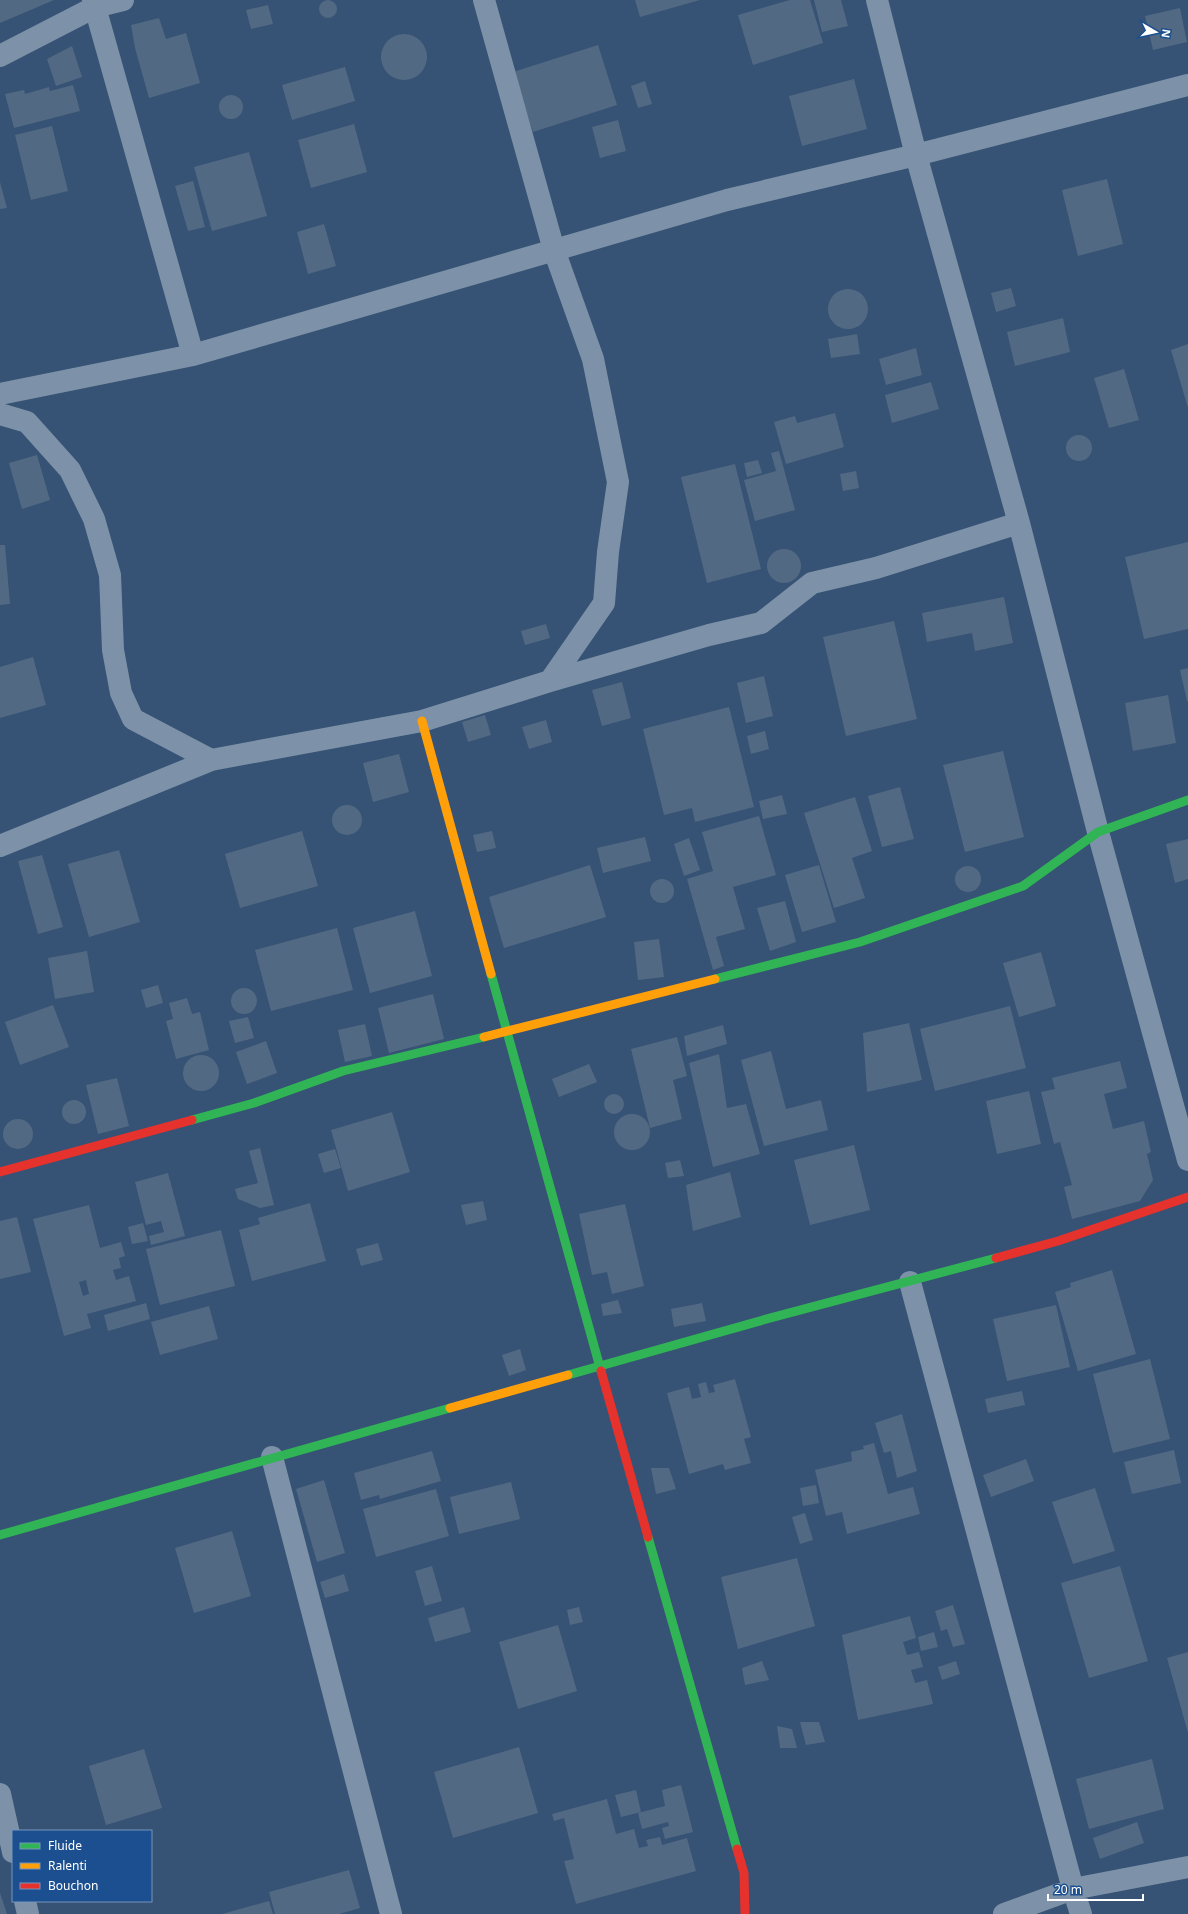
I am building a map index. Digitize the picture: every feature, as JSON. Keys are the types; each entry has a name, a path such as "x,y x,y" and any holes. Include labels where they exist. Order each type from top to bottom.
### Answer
{"street":[{"path":"0,56 94,3 123,0"},
{"path":"484,0 554,250 593,359 618,482 608,552 604,603 550,681"},
{"path":"876,0 916,155 1019,523 1098,832 1188,1160"},
{"path":"94,3 193,355"},
{"path":"0,394 193,355 727,200 916,155 1188,85"},
{"path":"0,414 27,422 70,470 94,519 110,575 113,650 121,693 133,719 211,760"},
{"path":"0,846 211,760 422,721 550,681 709,635 761,623 812,583 876,568 1019,523"},
{"path":"422,721 506,1032 599,1366 744,1873 745,1914"},
{"path":"0,1172 254,1103 344,1071 506,1032 860,942 1023,886 1098,832 1188,800"},
{"path":"0,1532 763,1320 910,1282 1058,1241 1188,1197"},
{"path":"910,1282 1073,1889 1082,1914"},
{"path":"272,1457 391,1914"},
{"path":"0,1794 12,1848"},
{"path":"1004,1914 1073,1889 1188,1867"},
{"path":"25,1902 28,1914"}],"building":[{"path":"0,0 54,0 0,23"},
{"path":"324,0 332,0 337,5 335,16 332,18 324,18 319,13 319,5"},
{"path":"635,0 700,0 640,17"},
{"path":"790,0 810,0 823,43 753,65 738,15"},
{"path":"814,0 841,0 848,26 822,32"},
{"path":"268,5 273,24 251,29 246,10"},
{"path":"1180,8 1187,42 1153,50 1145,16"},
{"path":"159,18 166,39 186,33 200,83 149,98 135,48 131,25"},
{"path":"404,34 417,38 423,44 427,57 423,70 417,76 404,80 391,76 385,70 381,57 385,44 391,38"},
{"path":"598,45 617,105 533,132 513,72"},
{"path":"72,46 82,77 56,86 47,59"},
{"path":"345,67 355,101 292,120 282,85"},
{"path":"854,79 867,129 802,146 789,96"},
{"path":"645,81 652,104 638,108 631,86"},
{"path":"73,85 80,111 14,128 5,94 24,90 25,94 49,87 50,91"},
{"path":"231,95 236,96 242,102 242,112 236,118 231,119 226,118 220,112 219,107 220,102 226,96"},
{"path":"618,120 626,151 600,158 592,127"},
{"path":"354,124 367,172 311,188 298,140"},
{"path":"52,126 68,191 31,200 15,135"},
{"path":"249,152 267,216 212,231 194,167"},
{"path":"1107,179 1123,244 1078,256 1062,190"},
{"path":"193,181 205,227 188,231 175,186"},
{"path":"0,182 7,208 0,209"},
{"path":"324,224 336,266 308,274 297,232"},
{"path":"1011,288 1016,306 996,312 991,293"},
{"path":"844,289 852,289 859,292 865,298 868,309 865,320 859,326 852,329 844,329 837,326 831,320 828,313 828,305 831,298 837,292"},
{"path":"1063,318 1070,352 1015,366 1007,332"},
{"path":"857,334 860,354 831,358 828,339"},
{"path":"1188,344 1188,408 1171,350"},
{"path":"916,348 922,375 886,385 879,359"},
{"path":"1124,369 1139,420 1109,428 1094,378"},
{"path":"931,382 939,409 892,423 885,395"},
{"path":"835,413 844,447 786,464 774,422 795,416 797,423"},
{"path":"1079,435 1088,439 1092,448 1088,457 1079,461 1070,457 1066,448 1070,439"},
{"path":"779,451 795,510 755,521 744,480 776,471 771,453"},
{"path":"37,455 50,500 22,509 9,463"},
{"path":"758,460 762,473 747,477 744,463"},
{"path":"735,464 761,569 707,583 681,477"},
{"path":"856,471 859,488 843,491 840,474"},
{"path":"1188,542 1188,629 1144,639 1125,557"},
{"path":"0,545 5,545 10,604 0,605"},
{"path":"784,549 796,554 801,566 796,578 784,583 772,578 767,566 772,554"},
{"path":"1004,597 1013,643 975,651 972,633 927,642 922,613"},
{"path":"894,621 917,719 846,736 823,637"},
{"path":"546,624 550,638 525,645 521,631"},
{"path":"33,657 46,705 0,718 0,667"},
{"path":"1188,668 1188,701 1187,701 1180,670"},
{"path":"764,676 773,716 746,723 737,683"},
{"path":"622,682 631,718 602,726 592,690"},
{"path":"1168,695 1176,743 1133,751 1125,703"},
{"path":"729,707 754,807 695,822 692,808 664,815 643,729"},
{"path":"485,715 491,735 468,742 462,722"},
{"path":"546,720 552,742 529,749 522,727"},
{"path":"765,731 769,749 751,754 747,736"},
{"path":"1003,751 1024,837 965,852 943,765"},
{"path":"399,754 409,792 373,802 363,763"},
{"path":"900,787 914,839 882,847 868,796"},
{"path":"782,795 787,814 763,819 759,801"},
{"path":"855,797 872,851 852,858 865,898 834,908 804,813"},
{"path":"347,805 357,810 362,820 357,830 347,835 337,830 332,820 337,810"},
{"path":"759,816 776,875 733,887 745,929 716,937 724,966 713,970 687,879 713,871 702,832"},
{"path":"302,831 318,886 240,908 225,854"},
{"path":"492,831 496,848 477,852 473,835"},
{"path":"645,837 651,861 603,873 597,848"},
{"path":"689,838 700,870 684,876 674,844"},
{"path":"1188,839 1188,879 1175,883 1166,844"},
{"path":"119,850 140,922 89,937 68,864"},
{"path":"42,855 63,927 38,934 18,861"},
{"path":"590,865 606,917 504,948 489,897"},
{"path":"819,865 836,922 802,932 785,875"},
{"path":"968,866 977,870 981,879 977,888 968,892 959,888 955,879 959,870"},
{"path":"662,879 667,880 673,886 673,896 667,902 662,903 657,902 651,896 650,891 651,886 657,880"},
{"path":"785,901 796,942 770,951 757,908"},
{"path":"415,911 432,976 370,993 353,928"},
{"path":"337,928 353,990 271,1011 255,950"},
{"path":"659,939 664,977 638,980 634,942"},
{"path":"87,951 94,992 55,999 48,958"},
{"path":"1041,952 1056,1006 1019,1017 1003,963"},
{"path":"158,985 163,1003 146,1008 141,990"},
{"path":"244,988 253,992 257,1001 253,1010 244,1014 235,1010 231,1001 235,992"},
{"path":"433,994 444,1039 389,1053 378,1008"},
{"path":"187,998 192,1014 200,1012 209,1050 176,1059 166,1021 173,1019 169,1003"},
{"path":"53,1005 69,1047 20,1065 5,1022"},
{"path":"1010,1006 1026,1068 935,1091 920,1029"},
{"path":"248,1017 254,1038 235,1043 229,1021"},
{"path":"909,1023 922,1080 867,1092 863,1033"},
{"path":"365,1024 372,1056 345,1062 338,1030"},
{"path":"723,1025 727,1044 687,1056 684,1036"},
{"path":"677,1037 687,1076 673,1080 682,1119 650,1128 631,1049"},
{"path":"266,1041 277,1073 247,1084 236,1052"},
{"path":"771,1051 786,1109 821,1100 828,1130 764,1146 741,1060"},
{"path":"719,1054 727,1108 746,1104 760,1154 713,1167 689,1063"},
{"path":"205,1055 214,1060 218,1066 218,1080 214,1086 205,1091 197,1091 188,1086 184,1080 183,1069 188,1060 194,1056"},
{"path":"1120,1061 1127,1088 1104,1094 1113,1129 1144,1121 1151,1152 1147,1154 1153,1180 1140,1201 1072,1219 1064,1187 1072,1185 1060,1142 1054,1144 1041,1092 1055,1089 1052,1078"},
{"path":"589,1064 597,1082 559,1097 552,1079"},
{"path":"117,1078 129,1126 98,1134 86,1085"},
{"path":"1029,1091 1041,1144 997,1154 986,1101"},
{"path":"614,1094 621,1097 624,1104 621,1111 614,1114 607,1111 604,1104 607,1097"},
{"path":"69,1100 79,1100 86,1107 86,1117 79,1124 69,1124 62,1117 62,1107"},
{"path":"392,1112 410,1172 348,1191 331,1130"},
{"path":"632,1114 642,1117 647,1122 650,1132 647,1142 642,1147 632,1150 622,1147 617,1142 614,1132 617,1122 622,1117"},
{"path":"18,1119 24,1120 32,1128 32,1140 24,1148 18,1149 12,1148 4,1140 3,1134 4,1128 12,1120"},
{"path":"854,1145 870,1210 810,1225 794,1160"},
{"path":"260,1148 274,1205 260,1208 238,1199 235,1189 258,1183 249,1151"},
{"path":"335,1149 341,1168 324,1173 318,1154"},
{"path":"680,1160 684,1176 668,1178 665,1163"},
{"path":"730,1172 741,1217 693,1231 686,1185"},
{"path":"168,1173 185,1236 151,1245 149,1236 164,1232 161,1221 146,1225 135,1182"},
{"path":"483,1201 487,1220 466,1225 461,1205"},
{"path":"310,1203 326,1261 252,1281 239,1230 260,1224 258,1218"},
{"path":"625,1204 644,1286 612,1294 607,1272 592,1275 579,1214"},
{"path":"89,1205 100,1248 121,1242 125,1256 119,1258 121,1268 113,1270 116,1280 129,1276 136,1301 87,1314 91,1328 64,1336 33,1219","holes":["86,1280 89,1294 83,1296 79,1282"]},
{"path":"17,1217 31,1272 0,1279 0,1221"},
{"path":"143,1223 148,1241 132,1244 128,1227"},
{"path":"221,1230 235,1286 160,1305 146,1249"},
{"path":"378,1243 383,1260 361,1266 356,1249"},
{"path":"1112,1270 1136,1354 1078,1371 1055,1292 1071,1287 1070,1283"},
{"path":"618,1300 622,1313 603,1316 601,1304"},
{"path":"146,1303 150,1319 108,1331 104,1315"},
{"path":"702,1303 706,1321 674,1327 671,1309"},
{"path":"1056,1305 1070,1367 1007,1381 993,1319"},
{"path":"209,1306 218,1339 160,1355 151,1322"},
{"path":"520,1349 526,1370 509,1376 502,1355"},
{"path":"1150,1359 1170,1439 1113,1453 1093,1374"},
{"path":"735,1379 751,1437 744,1439 751,1463 725,1470 723,1464 689,1474 667,1393 689,1387 692,1399 701,1397 698,1384 706,1382 709,1393 715,1392 713,1385"},
{"path":"1022,1391 1025,1405 988,1413 985,1399"},
{"path":"902,1414 917,1471 897,1478 891,1451 884,1453 875,1423"},
{"path":"874,1443 888,1494 913,1487 920,1514 847,1534 842,1512 826,1516 815,1470 852,1461 851,1452 864,1449 863,1446"},
{"path":"1174,1450 1181,1483 1132,1494 1124,1462"},
{"path":"432,1451 441,1481 380,1499 379,1495 361,1500 354,1473"},
{"path":"1026,1459 1034,1481 991,1497 983,1475"},
{"path":"651,1468 669,1468 676,1489 656,1494"},
{"path":"324,1480 345,1553 317,1562 296,1489"},
{"path":"511,1482 520,1519 459,1534 450,1497"},
{"path":"816,1485 819,1503 803,1506 800,1488"},
{"path":"1095,1488 1115,1551 1073,1564 1052,1502"},
{"path":"436,1489 449,1536 376,1557 363,1509"},
{"path":"805,1513 813,1540 800,1544 792,1517"},
{"path":"232,1531 251,1596 194,1613 175,1548"},
{"path":"797,1558 815,1626 738,1649 721,1577"},
{"path":"432,1566 442,1601 425,1606 415,1571"},
{"path":"1120,1566 1148,1661 1089,1678 1061,1583"},
{"path":"344,1574 349,1591 325,1598 320,1582"},
{"path":"953,1605 965,1644 953,1647 947,1629 941,1631 935,1611"},
{"path":"464,1607 471,1632 435,1642 428,1618"},
{"path":"579,1607 583,1622 570,1625 567,1610"},
{"path":"910,1616 916,1638 903,1642 907,1655 919,1652 923,1667 911,1670 915,1683 927,1680 933,1704 858,1720 842,1635"},
{"path":"558,1625 577,1691 518,1709 499,1642"},
{"path":"934,1632 938,1647 921,1651 918,1637"},
{"path":"1188,1652 1188,1733 1167,1658"},
{"path":"762,1661 769,1680 745,1685 742,1668"},
{"path":"956,1661 960,1674 942,1680 938,1667"},
{"path":"800,1722 819,1722 825,1742 806,1745"},
{"path":"777,1726 792,1729 797,1748 780,1748"},
{"path":"519,1747 538,1813 453,1838 434,1772"},
{"path":"144,1749 162,1808 106,1825 89,1766"},
{"path":"1152,1759 1164,1809 1089,1829 1076,1779"},
{"path":"681,1785 693,1832 665,1839 662,1828 669,1826 668,1822 642,1829 638,1813 665,1806 662,1790"},
{"path":"636,1790 641,1812 621,1817 615,1795"},
{"path":"607,1799 616,1834 634,1829 639,1848 648,1846 646,1840 660,1837 662,1845 687,1838 696,1871 576,1904 564,1861 574,1859 564,1818 554,1821 552,1814"},
{"path":"1137,1822 1144,1843 1100,1859 1093,1838"},
{"path":"349,1870 360,1908 339,1914 275,1914 269,1892"},
{"path":"0,1893 7,1914 0,1914"},
{"path":"269,1901 273,1914 222,1914"}],"traffic: fast":[{"path":"715,979 860,942 1023,886 1098,832 1188,800"},
{"path":"491,974 601,1371"},
{"path":"192,1120 254,1103 343,1071 484,1037"},
{"path":"568,1375 763,1320 996,1258"},
{"path":"0,1535 450,1408"},
{"path":"648,1537 737,1849"}],"traffic: slow":[{"path":"422,721 491,974"},
{"path":"484,1037 715,979"},
{"path":"450,1408 568,1375"}],"traffic: jam":[{"path":"0,1172 192,1120"},
{"path":"996,1258 1058,1241 1188,1197"},
{"path":"601,1371 648,1537"},
{"path":"737,1849 744,1873 745,1914"}]}
